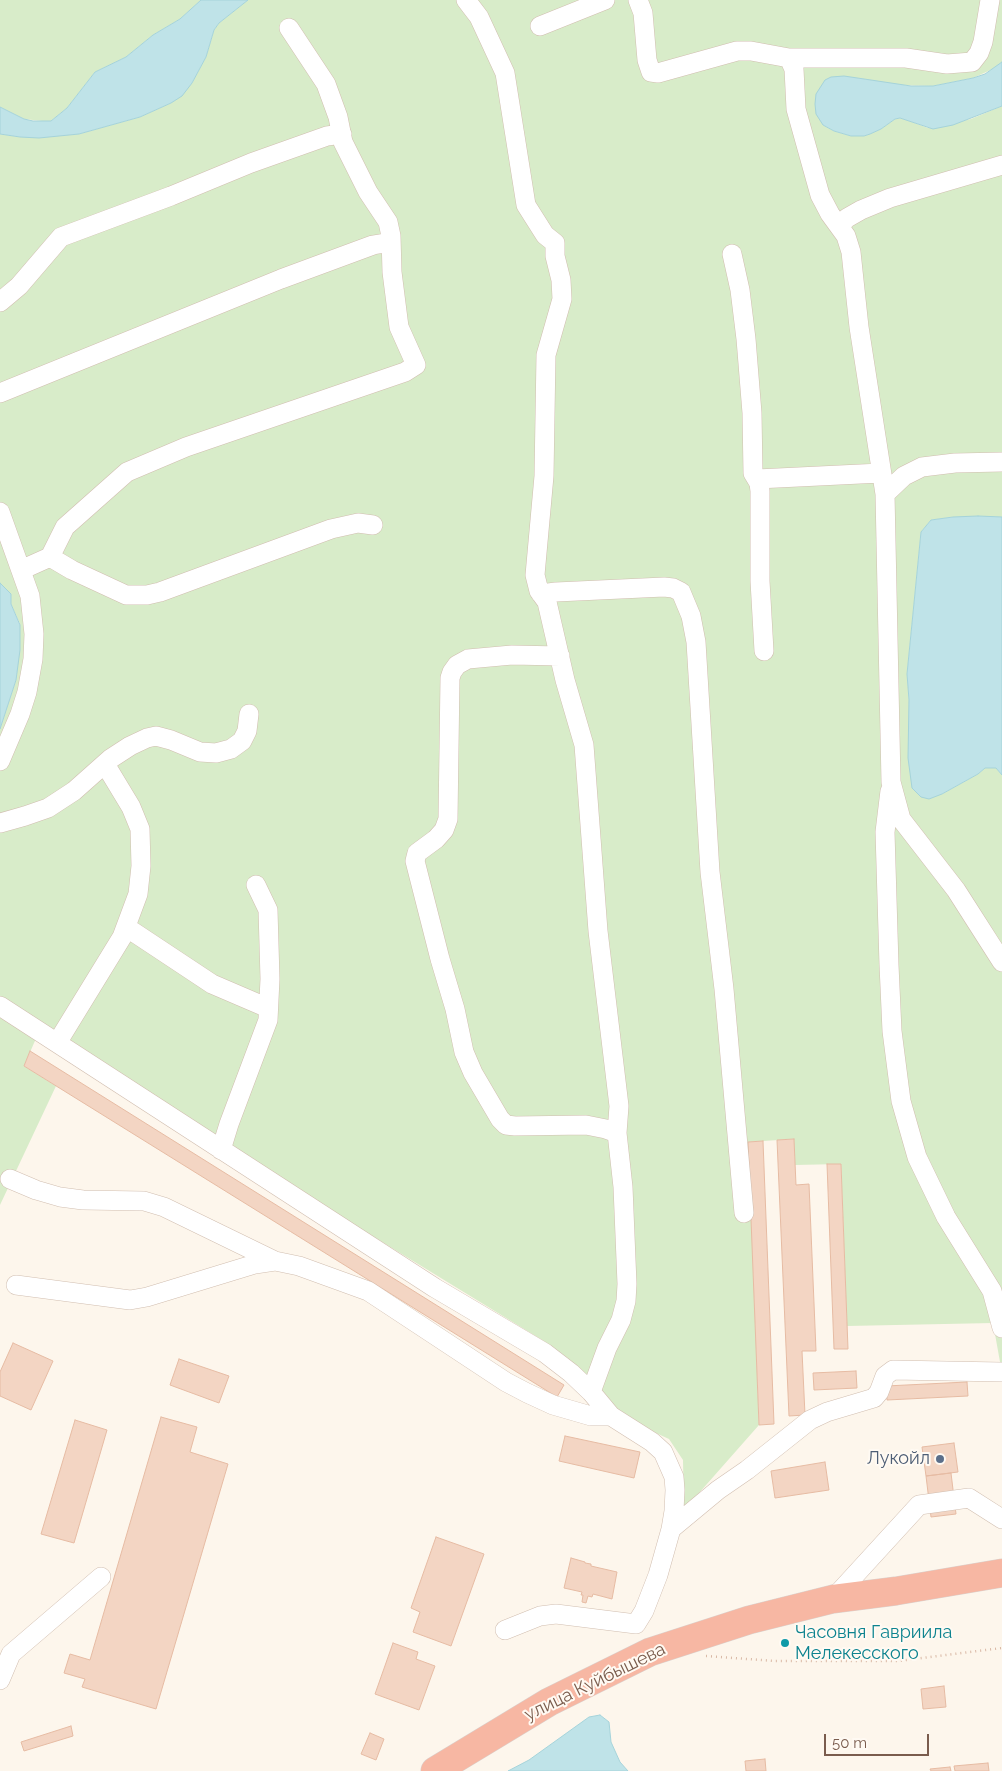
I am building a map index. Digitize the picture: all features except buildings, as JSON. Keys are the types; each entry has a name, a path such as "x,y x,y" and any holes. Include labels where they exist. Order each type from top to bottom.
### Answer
{"highway":[{"name":"улица Куйбышева","path":"435,1771 549,1702 650,1652 749,1620 834,1599 896,1591 1002,1573"}],"street":[{"path":"466,0 479,17 505,72 526,204 534,219 546,235 555,243 555,256 562,280 562,299 546,355 544,476 535,575 541,594 547,602 584,745 598,931 619,1106 617,1133 622,1187 626,1301 621,1320 607,1348 591,1392"},
{"path":"540,26 605,0"},
{"path":"638,0 644,13 647,60 651,72 658,73 737,51 789,58 906,58 947,64 972,62 983,42 990,0"},
{"path":"21,570 50,557 65,527 127,472 186,447 404,372 416,365 400,326 392,272 388,222 368,192 343,142 338,117 326,84 289,28"},
{"path":"789,58 794,69 796,109 820,195 830,214 840,225 846,236 851,252 859,327 885,494 891,782 885,832 892,1031 901,1101 917,1157 946,1217 992,1291 1002,1328"},
{"path":"0,302 19,286 61,237 171,196 251,163 327,136 342,134"},
{"path":"840,225 860,210 890,198 1002,165"},
{"path":"0,393 281,279 373,245 391,242"},
{"path":"732,254 740,290 746,339 752,413 753,473 757,479 760,491 760,581 764,651"},
{"path":"885,494 904,476 922,467 955,463 1002,462"},
{"path":"757,479 881,473"},
{"path":"0,512 30,596 34,634 33,659 20,714 0,761"},
{"path":"50,557 72,570 126,595 147,595 160,592 331,529 358,523 373,525"},
{"path":"541,594 673,588 681,592 691,616 696,642 710,872 724,989 744,1213"},
{"path":"560,656 512,655 468,659 457,666 452,672 450,678 448,819 444,830 436,839 417,853 415,861 440,960 455,1009 464,1052 473,1073 500,1119 506,1125 586,1125 617,1133"},
{"path":"0,823 48,808 74,791 105,764 130,746 156,736 200,752 216,753 231,749 242,741 247,731 249,714"},
{"path":"57,1043 122,937 138,894 140,881 140,829 131,807 105,764"},
{"path":"891,782 901,819 956,890 1002,962"},
{"path":"221,1150 268,1020 270,979 268,910 256,884"},
{"path":"126,927 212,984 268,1008"},
{"path":"0,1006 436,1288 545,1353 591,1392 599,1404 611,1416 652,1442 663,1452 674,1477 676,1490 671,1529 650,1598 636,1624"},
{"path":"10,1179 36,1190 60,1197 83,1200 144,1202 164,1207 275,1261 314,1271 368,1291 506,1382 527,1393 553,1405 591,1416 611,1416"},
{"path":"16,1285 130,1300 147,1297 255,1264 275,1261"},
{"path":"671,1529 718,1490 747,1470 810,1420 827,1412 874,1398 879,1392 885,1376 893,1370 1002,1372"},
{"path":"834,1599 919,1505 969,1498 1002,1519"},
{"path":"0,1680 11,1654 102,1577"},
{"path":"505,1630 540,1616 556,1614 636,1624"},
{"path":"636,1624 650,1652"}],"path":[{"path":"698,1655 775,1661 898,1661 1002,1648"}],"green space":[{"path":"0,0 201,0 180,19 153,35 126,57 95,72 67,108 51,121 42,121 24,119 0,107"},
{"path":"248,0 1002,0 1002,62 997,67 973,78 933,86 894,85 857,78 823,125 834,131 851,136 864,136 881,129 895,119 900,118 928,128 971,119 1002,106 1002,517 953,517 931,520 921,532 907,674 909,700 942,794 978,774 985,768 996,768 1002,775 1002,1373 993,1323 847,1326 841,1164 795,1165 793,1139 749,1142 759,1425 684,1510 683,1460 669,1439 645,1428 609,1404 547,1343 320,1204 41,1027 24,1066 56,1086 0,1205 0,729 16,680 20,624 11,604 11,594 0,583 0,134 20,137 79,134 140,117 171,103 192,83 206,57 214,30 219,23"}],"water":[{"path":"201,0 248,0 219,23 214,30 206,57 192,83 182,96 140,117 79,134 39,138 0,134 0,107 24,119 51,121 67,108 95,72 126,57 153,35 180,19"},
{"path":"1002,62 1002,106 953,125 933,129 900,118 870,134 851,136 834,131 823,125 816,114 816,94 825,80 831,77 844,76 911,86 933,86 985,74"},
{"path":"978,516 1002,517 1002,775 996,768 985,768 978,774 942,794 929,799 921,797 912,788 908,758 909,700 907,674 921,532 931,520"},
{"path":"0,583 11,594 11,604 20,625 20,650 16,680 0,729"},
{"path":"600,1715 609,1722 611,1742 620,1762 628,1771 508,1771 529,1760 589,1717"}],"place":[{"name":"Лукойл","path":"940,1459"},
{"name":"Часовня Гавриила Мелекесского","path":"785,1643"}]}
